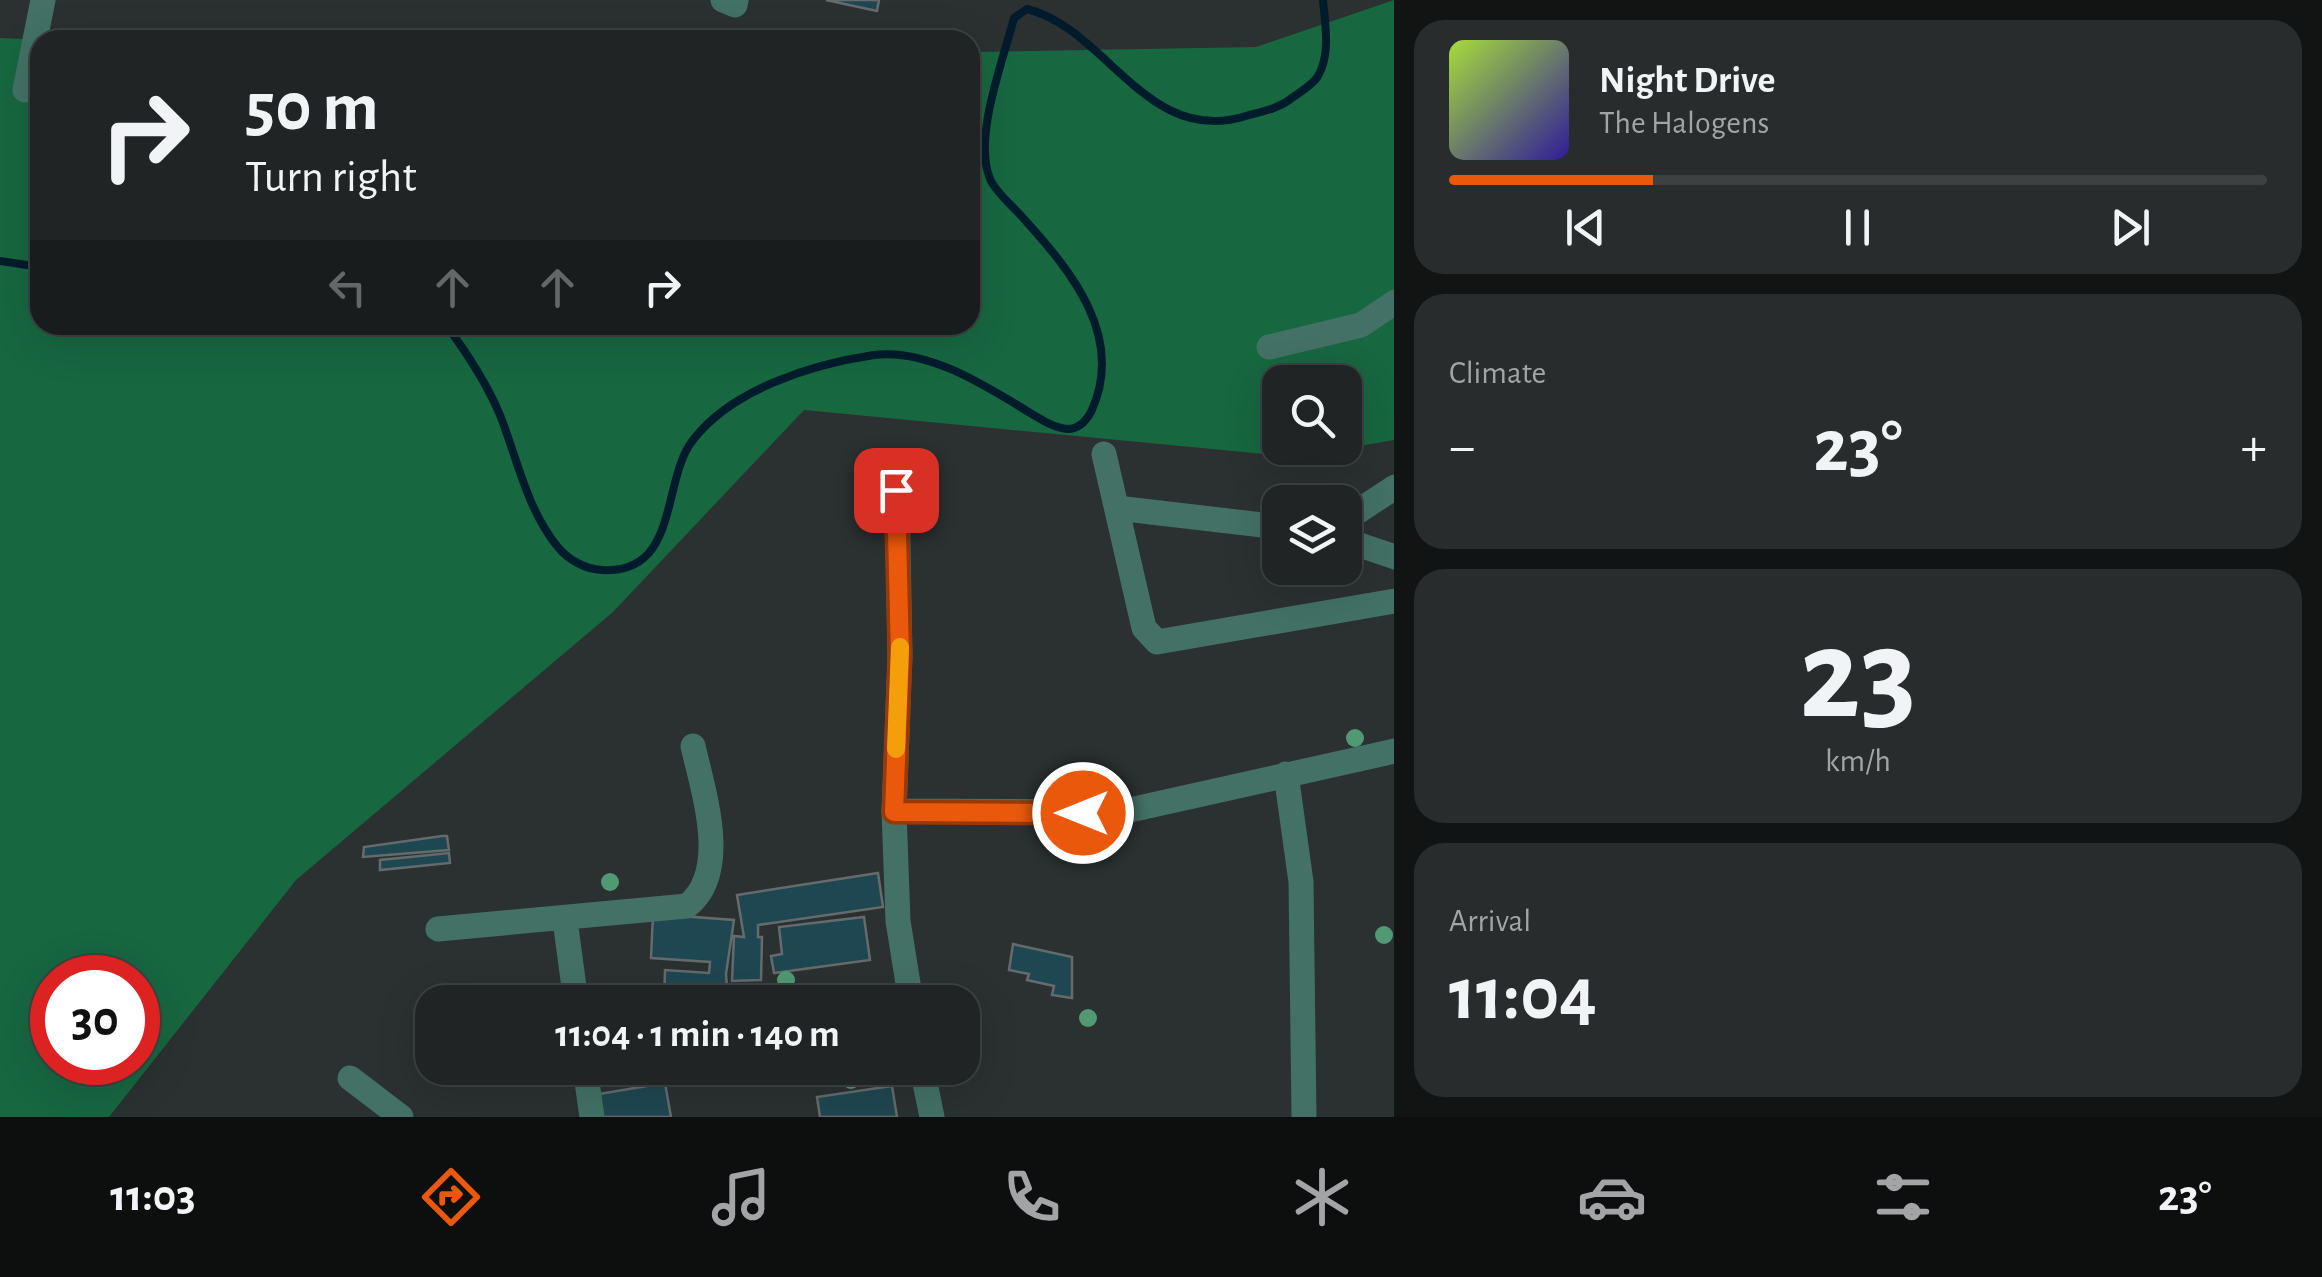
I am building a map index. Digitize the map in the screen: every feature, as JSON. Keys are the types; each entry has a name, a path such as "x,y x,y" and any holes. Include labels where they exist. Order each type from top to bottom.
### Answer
{"street":[{"path":"38,30 44,0"},
{"path":"722,0 735,5 736,0"},
{"path":"25,90 30,66"},
{"path":"1270,347 1362,325 1394,302"},
{"path":"1104,454 1144,628 1156,642 1394,601"},
{"path":"1362,509 1394,487"},
{"path":"896,490 900,656 894,812 898,921 907,985"},
{"path":"1117,508 1262,526"},
{"path":"1362,546 1394,557"},
{"path":"438,929 687,906 701,896 710,856 709,819 693,746"},
{"path":"894,812 1121,812 1182,802 1394,751"},
{"path":"1286,774 1301,882 1304,1117"},
{"path":"566,920 574,985"},
{"path":"350,1078 401,1117"},
{"path":"587,1085 592,1117"},
{"path":"925,1085 932,1117"}],"green space":[{"path":"1394,0 1394,440 1362,445 1362,365 1262,365 1262,454 804,410 613,612 296,880 160,1052 160,955 30,955 30,1085 134,1085 109,1117 0,1117 0,38 30,39 30,335 980,335 980,52 1256,47"}],"building":[{"path":"826,0 879,0 877,11"},
{"path":"447,836 449,850 363,857 364,847"},
{"path":"449,853 450,863 380,870 380,860"},
{"path":"878,873 883,907 758,925 758,937 762,937 761,980 732,981 734,936 744,937 737,895"},
{"path":"653,914 734,920 727,985 665,985 665,970 709,973 710,962 651,958"},
{"path":"864,917 870,960 774,973 771,956 782,954 779,927"},
{"path":"1013,944 1072,957 1072,998 1052,995 1054,986 1027,980 1029,974 1009,970"},
{"path":"665,1085 671,1117 603,1117 599,1094"},
{"path":"892,1086 897,1117 820,1117 817,1097"}],"waterway":[{"path":"453,335 495,403 530,500 547,532 566,556 583,566 602,570 627,567 645,557 657,542 683,457 709,422 751,393 800,372 874,355 914,357 954,370 1052,425 1076,428 1091,412 1100,384 1098,332 1075,283 1042,239 996,189 986,162 991,99 1014,18 1027,9 1055,20 1154,101 1181,115 1211,121 1274,108 1316,79 1326,49 1323,0"},
{"path":"0,261 30,266"}],"slow traffic":[{"path":"896,749 900,647"}],"route":[{"path":"896,490 900,656 894,812 1083,813"}]}
